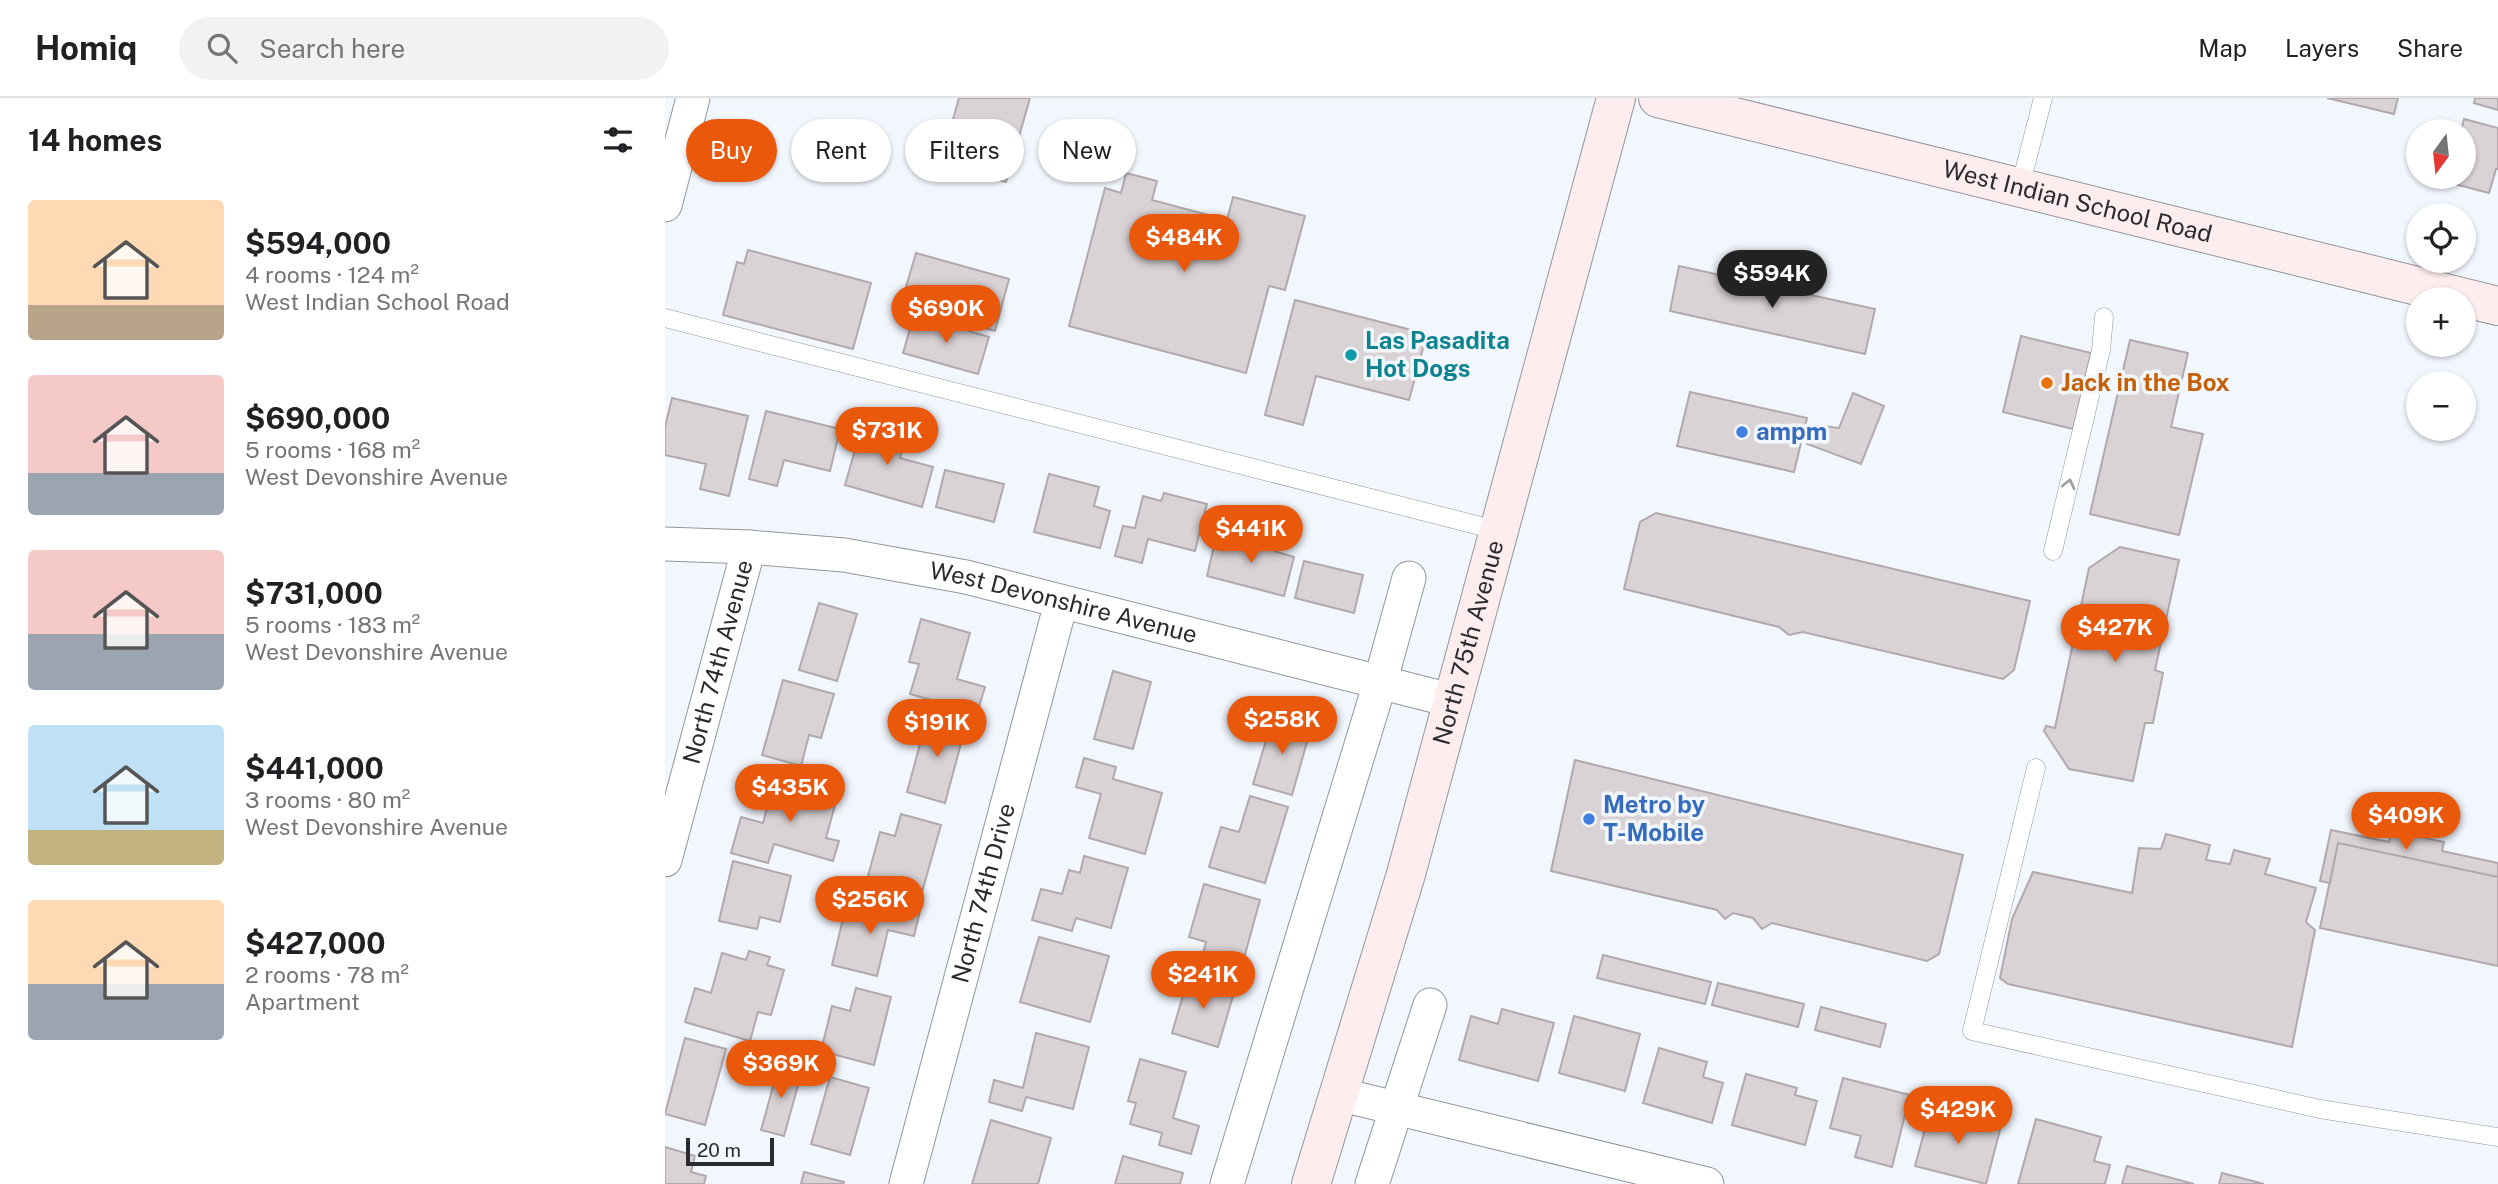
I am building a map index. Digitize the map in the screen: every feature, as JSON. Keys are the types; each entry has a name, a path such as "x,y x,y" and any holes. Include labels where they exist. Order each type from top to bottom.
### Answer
{"main road":[{"name":"North 75th Avenue","path":"1311,1184 1376,977 1454,701 1616,98"},
{"name":"West Indian School Road","path":"1658,98 2498,306"}],"street":[{"path":"665,205 693,98"},
{"name":"West Devonshire Avenue","path":"665,544 749,547 845,555 966,578 1454,701"},
{"name":"North 74th Avenue","path":"665,860 749,547"},
{"path":"1227,1184 1380,683 1409,578"},
{"name":"North 74th Drive","path":"906,1184 1062,603"},
{"path":"1373,1184 1430,1005"},
{"path":"1338,1094 1707,1184"}],"lane":[{"path":"2020,187 2043,98"},
{"path":"2053,551 2101,350 2104,317"},
{"path":"665,318 1500,531"},
{"path":"2036,768 1972,1031 2320,1110 2498,1137"}],"building":[{"path":"959,98 1030,98 1024,119 953,119"},
{"path":"2327,98 2398,98 2394,114"},
{"path":"2475,98 2498,98 2498,110 2474,103"},
{"path":"2476,122 2498,128 2498,169 2489,193 2474,189 2476,189"},
{"path":"1136,176 1157,181 1152,200 1227,220 1233,197 1305,216 1285,290 1269,286 1246,373 1069,326 1105,188 1121,193 1124,182 1136,182"},
{"path":"748,250 871,283 853,349 723,315 737,262 744,264"},
{"path":"916,253 1009,279 995,331 901,304"},
{"path":"1679,266 1875,309 1865,354 1670,311"},
{"name":"Las Pasadita Hot Dogs","path":"1295,300 1427,334 1409,400 1316,376 1303,425 1265,415"},
{"path":"914,315 989,337 978,374 903,353"},
{"name":"Jack in the Box","path":"2021,336 2091,353 2073,429 2003,412"},
{"path":"2130,340 2188,353 2171,427 2203,434 2179,535 2090,514"},
{"name":"ampm","path":"1690,392 1807,418 1794,472 1677,446"},
{"path":"1853,393 1884,406 1861,464 1807,444 1814,425 1839,428"},
{"path":"672,398 748,416 729,496 700,489 706,464 665,455 665,427"},
{"path":"766,411 840,429 830,471 784,460 777,486 749,479"},
{"path":"863,422 907,434 900,458 933,467 922,507 845,485"},
{"path":"945,470 1004,484 994,522 936,507"},
{"path":"1049,474 1099,487 1094,506 1110,511 1100,548 1034,532"},
{"path":"1164,493 1207,504 1195,551 1148,539 1142,563 1115,556 1123,526 1135,528 1143,496 1161,501"},
{"path":"1656,513 2030,601 2014,670 2003,679 1803,632 1789,635 1779,627 1624,589 1640,522"},
{"path":"1249,535 1277,542 1274,551 1294,557 1284,596 1207,576 1216,537 1247,545"},
{"path":"2120,547 2179,560 2155,670 2163,673 2153,723 2145,723 2133,781 2069,769 2044,731 2046,726 2055,728 2089,568"},
{"path":"1304,561 1363,575 1354,613 1295,598"},
{"path":"819,603 857,614 837,681 799,670"},
{"path":"921,619 970,633 957,679 985,687 977,713 910,694 919,664 909,662"},
{"path":"1113,671 1151,682 1133,749 1094,739"},
{"path":"783,680 834,694 821,738 809,735 801,766 762,755"},
{"path":"928,715 966,725 945,803 907,792"},
{"path":"1273,717 1311,728 1292,795 1253,784"},
{"path":"1084,758 1116,767 1113,779 1162,793 1145,854 1089,838 1101,794 1076,787"},
{"path":"1575,760 1963,855 1939,954 1927,961 1772,923 1762,929 1753,918 1733,913 1725,919 1717,910 1551,871"},
{"path":"775,777 838,794 826,838 839,841 833,861 774,844 768,863 731,853 741,817 763,823"},
{"path":"1250,796 1288,807 1265,883 1209,867 1221,827 1239,832"},
{"path":"901,814 941,825 922,892 868,876 880,832 895,836"},
{"path":"2331,830 2389,842 2391,831 2444,842 2442,851 2498,863 2498,877 2338,843 2330,883 2320,881"},
{"path":"2166,834 2210,845 2206,860 2230,864 2234,850 2270,859 2265,874 2316,888 2306,922 2315,930 2292,1047 2008,984 2000,978 2012,919 2033,872 2132,893 2139,848 2161,849"},
{"path":"2338,843 2498,877 2498,966 2320,928"},
{"path":"1084,856 1128,868 1111,928 1076,918 1072,931 1032,920 1041,889 1062,894 1069,870 1080,873"},
{"path":"733,861 791,876 780,922 760,917 757,929 719,921"},
{"path":"1204,884 1260,900 1241,969 1202,958 1206,942 1189,937"},
{"path":"890,904 920,911 914,936 888,930 877,976 832,965 846,906 887,915"},
{"path":"1039,937 1109,956 1090,1022 1020,1002"},
{"path":"749,951 770,957 767,965 784,970 771,1015 758,1012 750,1041 685,1022 695,988 711,993 722,953 746,960"},
{"path":"1603,955 1711,982 1705,1004 1597,978"},
{"path":"1189,975 1235,989 1218,1047 1172,1033"},
{"path":"1718,983 1804,1004 1798,1027 1712,1005"},
{"path":"856,988 891,997 874,1065 821,1051 832,1006 850,1011"},
{"path":"1821,1007 1886,1024 1880,1047 1815,1030"},
{"path":"1502,1009 1554,1023 1538,1081 1459,1060 1471,1016 1498,1024"},
{"path":"1574,1016 1640,1034 1625,1091 1559,1073"},
{"path":"1036,1033 1089,1047 1073,1109 1026,1097 1022,1111 989,1102 994,1080 1023,1088"},
{"path":"685,1038 726,1049 705,1125 665,1114"},
{"path":"1659,1048 1707,1062 1703,1077 1723,1083 1712,1123 1643,1103"},
{"path":"1140,1059 1186,1072 1173,1118 1199,1126 1191,1154 1159,1145 1162,1133 1130,1124 1136,1103 1128,1101"},
{"path":"779,1065 802,1071 784,1136 761,1130"},
{"path":"1746,1074 1797,1088 1795,1095 1817,1101 1805,1145 1732,1125"},
{"path":"830,1077 869,1088 850,1155 811,1144"},
{"path":"1843,1078 1910,1095 1892,1167 1855,1157 1861,1136 1830,1128"},
{"path":"1931,1107 2001,1126 1986,1184 1915,1166"},
{"path":"2036,1119 2101,1137 2094,1161 2110,1165 2105,1184 2018,1184"},
{"path":"991,1120 1051,1138 1038,1184 972,1184"},
{"path":"665,1147 695,1156 691,1172 706,1176 704,1184 665,1184"},
{"path":"1123,1156 1183,1173 1180,1184 1115,1184"},
{"path":"2127,1166 2194,1184 2122,1184"},
{"path":"804,1172 844,1182 801,1184"},
{"path":"2222,1173 2264,1184 2219,1184"}],"place":[{"name":"Las Pasadita Hot Dogs","path":"1351,355"},
{"name":"Jack in the Box","path":"2047,383"},
{"name":"ampm","path":"1742,432"},
{"name":"Metro by T-Mobile","path":"1589,819"}]}
